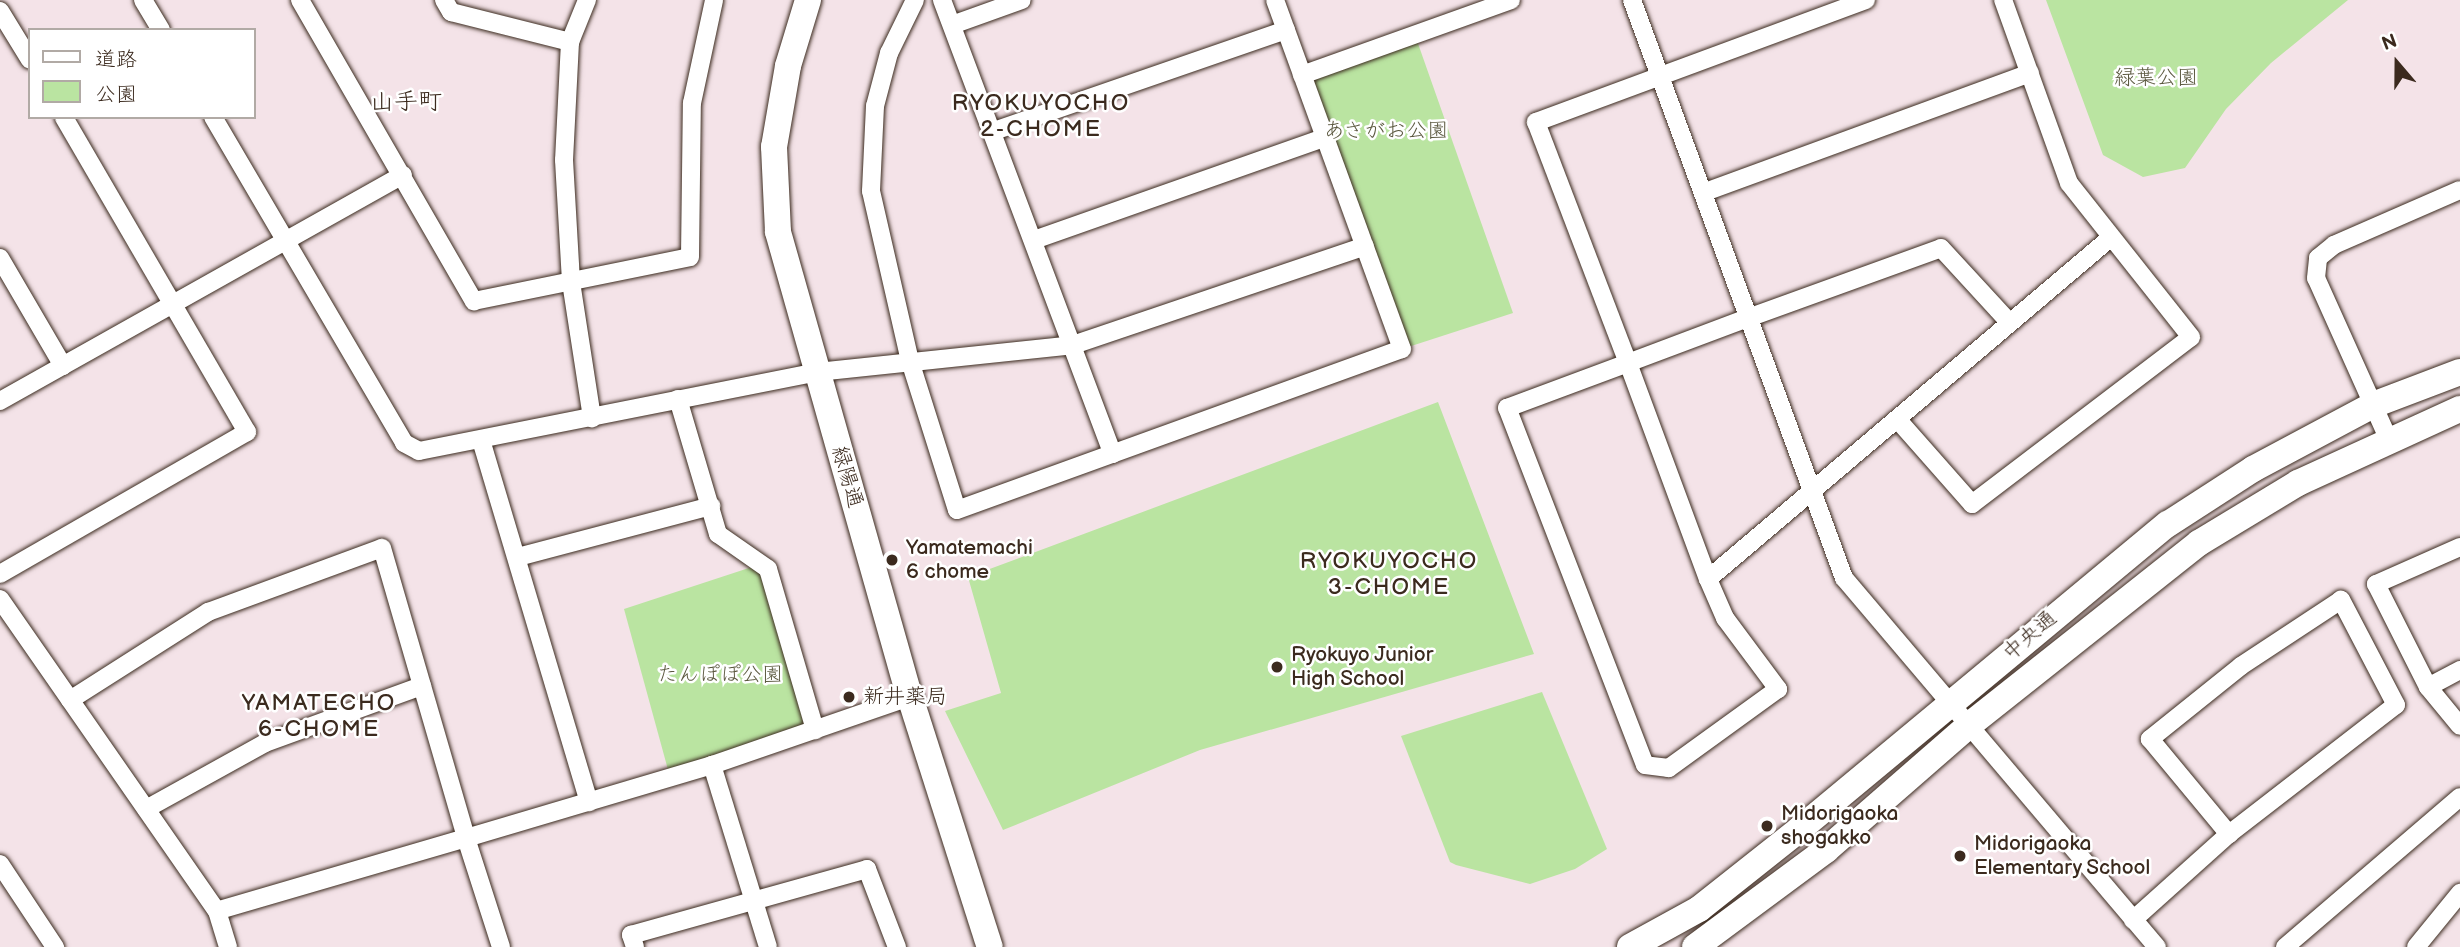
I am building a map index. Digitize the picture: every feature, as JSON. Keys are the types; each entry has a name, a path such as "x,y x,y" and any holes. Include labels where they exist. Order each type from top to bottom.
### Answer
{"street":[{"path":"143,0 160,28"},
{"path":"300,0 474,301 690,257 692,103 714,0"},
{"path":"444,0 451,12 570,41"},
{"path":"587,0 570,41 564,160 571,282 592,418"},
{"name":"緑陽通","path":"808,0 788,66 774,147 778,232 910,697 990,947"},
{"path":"915,0 890,53 875,106 871,155 876,226 909,361 957,510 1402,349 1275,0"},
{"path":"942,0 994,131 1113,454"},
{"path":"951,24 1022,0"},
{"path":"1302,75 1511,0"},
{"path":"1632,0 1705,192 1810,494 1844,578 2157,947"},
{"path":"1866,0 1536,122 1628,363 1708,579 1725,618 1778,689 1669,768 1645,765 1507,408 1628,363 1748,318 1941,248 2009,322"},
{"path":"1898,420 1972,504 2191,337 2109,239 2069,183 2003,0"},
{"path":"0,11 28,57"},
{"path":"994,131 1286,30"},
{"path":"1705,192 2030,73"},
{"path":"0,574 247,432 175,303 65,119"},
{"path":"214,119 404,443 419,451 817,372 1073,345 1364,246"},
{"path":"1034,240 1325,137"},
{"path":"0,401 403,175"},
{"path":"2388,439 2316,278 2318,258 2334,245 2460,190"},
{"path":"1708,579 2109,239"},
{"path":"0,258 63,366"},
{"name":"中央通","path":"1630,947 1699,909 2168,524 2253,469 2372,405 2460,372"},
{"path":"678,399 718,534 768,569 815,730"},
{"name":"中央通","path":"1695,947 1826,850 1968,726 2199,543 2298,482 2388,439 2460,409"},
{"path":"481,440 589,802"},
{"path":"518,557 711,506"},
{"path":"2460,547 2376,584 2428,687 2460,726"},
{"path":"70,700 208,612 382,548 466,838 501,947"},
{"path":"0,599 217,911 228,947"},
{"path":"2133,920 2228,834 2396,705 2341,600 2241,666 2150,739 2228,834"},
{"path":"2428,687 2460,670"},
{"path":"146,809 265,743 422,686"},
{"path":"217,911 712,765 910,697"},
{"path":"712,765 768,947"},
{"path":"2285,947 2460,797"},
{"path":"0,864 55,947"},
{"path":"635,947 631,935 867,869 897,947"},
{"path":"2416,947 2460,893"}],"green space":[{"name":"緑葉公園","path":"2046,0 2348,0 2271,63 2226,109 2185,168 2143,177 2103,155"},
{"name":"あさがお公園","path":"1415,35 1513,313 1402,349 1302,75"},
{"path":"1438,402 1534,654 1200,750 1003,830 945,711 1001,693 968,577"},
{"name":"たんぽぽ公園","path":"761,564 815,730 670,777 624,609"},
{"path":"1542,692 1607,849 1575,869 1530,884 1450,862 1401,736"}],"place":[{"name":"Yamatemachi 6 chome","path":"892,560"},
{"name":"Ryokuyo Junior High School","path":"1277,667"},
{"name":"新井薬局","path":"849,697"},
{"name":"Midorigaoka shogakko","path":"1767,826"},
{"name":"Midorigaoka Elementary School","path":"1960,856"}],"district":[{"name":"山手町","path":"406,102"},
{"name":"RYOKUYOCHO 2-CHOME","path":"1041,116"},
{"name":"RYOKUYOCHO 3-CHOME","path":"1389,574"},
{"name":"YAMATECHO 6-CHOME","path":"319,716"}]}
